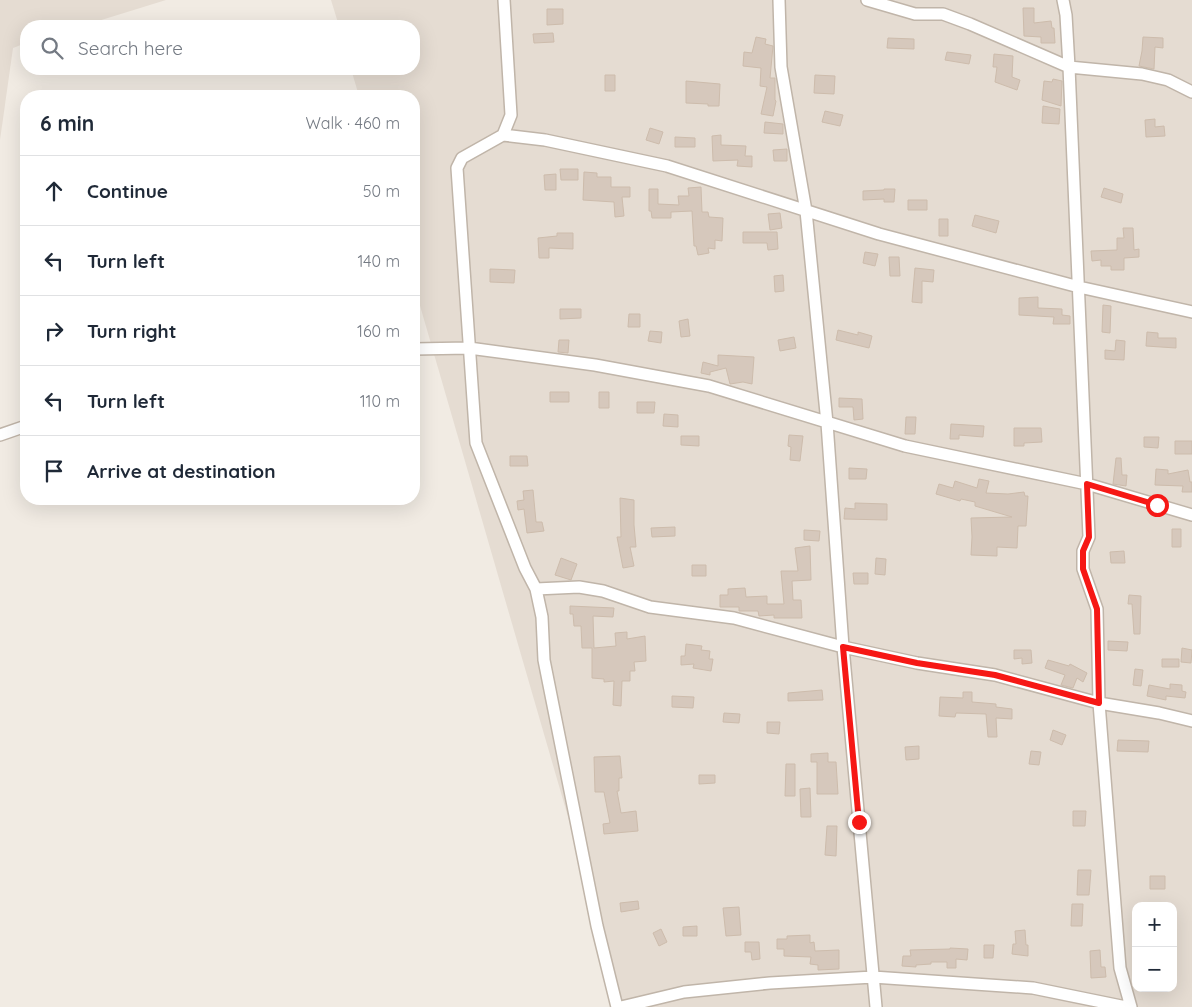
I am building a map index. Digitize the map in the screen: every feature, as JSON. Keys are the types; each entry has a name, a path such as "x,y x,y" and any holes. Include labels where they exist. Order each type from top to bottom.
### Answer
{"street":[{"path":"503,135 511,115 504,0"},
{"path":"779,0 782,67 806,211 827,423 843,647 876,1007"},
{"path":"867,0 915,14 943,14 1069,67 1142,74 1168,80 1192,92"},
{"path":"1063,0 1066,15 1069,67 1089,537 1083,551 1083,569 1097,609 1099,703 1120,968 1131,1007"},
{"path":"617,1007 597,926 544,660 542,617 536,589 525,568 476,443 457,168 462,158 503,135 546,140 667,166 879,234 1079,287 1192,312"},
{"path":"420,350 469,348 596,365 709,386 905,446 1087,484 1192,515"},
{"path":"0,436 20,428"},
{"path":"536,589 579,587 603,591 650,607 734,618 843,647 917,663 995,675 1099,703 1192,721"},
{"path":"621,1007 684,992 770,982 873,976 1033,988 1126,1007"}],"shaded area":[{"path":"0,0 166,0 101,20 20,20 20,45 13,48 0,140"},
{"path":"331,0 1192,0 1192,1007 623,1007 420,306 420,90 357,90 353,75 420,75 420,20 337,20"}],"building":[{"path":"1023,8 1034,8 1034,23 1051,21 1052,28 1054,28 1055,43 1041,43 1041,37 1024,36"},
{"path":"547,9 563,9 563,24 547,25"},
{"path":"553,33 554,42 534,43 533,34"},
{"path":"756,37 766,39 765,44 773,46 770,78 775,78 776,101 773,116 761,114 767,87 760,86 761,68 743,66 744,52 752,53"},
{"path":"1143,37 1163,38 1163,48 1155,47 1154,69 1139,66"},
{"path":"888,38 914,39 914,49 887,48"},
{"path":"947,52 971,55 969,64 945,60"},
{"path":"994,54 1013,56 1012,77 1020,80 1017,90 995,82 997,67 993,67"},
{"path":"605,75 615,75 615,91 605,91"},
{"path":"815,75 835,76 834,94 814,93"},
{"path":"1053,79 1062,81 1061,106 1042,100 1044,81 1052,82"},
{"path":"686,81 720,84 719,106 686,103"},
{"path":"1043,106 1060,109 1059,124 1042,123"},
{"path":"825,111 843,115 840,126 822,122"},
{"path":"1155,119 1155,127 1164,126 1165,136 1146,137 1145,120"},
{"path":"765,122 783,124 783,134 764,133"},
{"path":"650,128 663,132 659,144 646,140"},
{"path":"721,135 721,145 746,146 745,156 752,156 752,167 737,166 738,160 713,161 712,136"},
{"path":"675,137 695,138 695,147 675,147"},
{"path":"787,149 787,161 774,161 773,150"},
{"path":"560,169 578,169 578,180 561,180"},
{"path":"584,172 597,173 597,177 611,177 611,187 630,187 630,197 622,197 624,216 615,217 614,202 583,200"},
{"path":"556,174 556,190 545,190 544,175"},
{"path":"701,187 702,212 708,212 709,217 723,218 722,241 715,240 715,249 708,248 709,253 698,255 696,246 694,246 692,211 671,212 671,218 652,218 651,211 649,211 649,189 658,189 658,204 679,205 678,196 689,196 688,188"},
{"path":"1104,188 1123,194 1121,203 1101,197"},
{"path":"895,189 894,202 884,202 884,199 863,200 863,191"},
{"path":"908,200 927,200 927,210 908,210"},
{"path":"780,213 782,228 770,230 768,214"},
{"path":"975,215 999,221 996,233 972,226"},
{"path":"939,219 948,219 948,236 939,236"},
{"path":"1123,228 1133,228 1134,250 1139,249 1139,257 1124,258 1124,270 1111,270 1111,266 1101,266 1101,260 1092,261 1091,251 1117,250 1117,238 1124,238"},
{"path":"743,232 777,232 778,249 768,250 767,243 743,243"},
{"path":"557,233 573,233 573,249 549,248 549,258 539,258 538,238 557,236"},
{"path":"865,252 878,254 875,266 863,263"},
{"path":"889,257 899,257 900,276 890,276"},
{"path":"915,268 934,270 933,282 922,281 922,303 912,302"},
{"path":"490,269 515,270 514,283 490,282"},
{"path":"783,275 784,291 775,292 774,276"},
{"path":"1038,297 1038,308 1062,309 1062,315 1070,316 1070,324 1053,324 1054,317 1019,315 1019,298"},
{"path":"1103,305 1111,306 1110,333 1102,332"},
{"path":"560,309 581,309 581,318 560,319"},
{"path":"629,314 640,314 640,327 628,327"},
{"path":"688,319 690,336 681,337 679,321"},
{"path":"838,330 858,335 858,332 872,336 869,348 836,340"},
{"path":"650,331 662,332 661,343 648,341"},
{"path":"1147,332 1158,333 1158,338 1176,338 1176,348 1146,346"},
{"path":"794,337 796,348 780,351 778,340"},
{"path":"559,340 569,340 568,353 558,352"},
{"path":"1116,340 1125,341 1124,360 1105,359 1105,350 1115,351"},
{"path":"718,355 754,357 752,384 743,382 730,384 726,368 710,372 710,375 701,373 703,362 718,366"},
{"path":"550,392 569,392 569,402 550,402"},
{"path":"599,392 609,392 609,408 599,408"},
{"path":"839,398 862,399 863,419 854,420 853,407 839,407"},
{"path":"637,402 655,402 654,413 637,413"},
{"path":"664,414 678,415 678,427 663,426"},
{"path":"906,417 916,417 915,434 905,434"},
{"path":"951,424 984,426 983,437 959,435 959,439 950,439"},
{"path":"1014,428 1041,428 1042,442 1024,443 1024,446 1014,446"},
{"path":"789,435 803,436 800,461 790,460 791,447 788,446"},
{"path":"681,436 699,436 699,446 681,445"},
{"path":"1144,437 1159,437 1158,448 1144,447"},
{"path":"1175,441 1192,441 1192,454 1175,454"},
{"path":"510,456 527,456 528,466 510,466"},
{"path":"1116,458 1121,458 1122,475 1127,475 1126,486 1113,484"},
{"path":"849,468 867,469 866,479 849,479"},
{"path":"1156,469 1168,470 1168,474 1188,470 1190,482 1192,482 1192,492 1182,492 1183,486 1155,485"},
{"path":"979,479 989,481 986,493 1008,494 1024,492 1025,496 1028,496 1026,526 1018,526 1017,548 997,547 997,556 971,555 971,518 1012,517 975,506 975,502 961,499 960,501 936,494 939,484 953,488 955,481 977,488"},
{"path":"533,490 536,522 542,522 544,531 527,533 524,509 518,510 517,501 524,500 523,491"},
{"path":"620,498 634,500 636,547 630,547 634,566 623,568 617,537 621,537"},
{"path":"855,503 887,504 887,520 844,519 845,508 855,509"},
{"path":"675,527 675,536 652,537 651,528"},
{"path":"1172,529 1181,529 1181,547 1172,547"},
{"path":"804,530 820,531 819,541 804,540"},
{"path":"810,546 811,580 792,581 793,600 801,600 802,618 774,618 774,615 759,616 758,611 739,611 739,607 720,607 720,595 728,595 728,589 745,588 746,597 767,596 767,604 784,604 781,571 798,571 795,548"},
{"path":"1124,551 1125,563 1111,563 1110,552"},
{"path":"561,558 577,564 571,580 555,575"},
{"path":"876,558 886,559 885,575 875,574"},
{"path":"692,565 706,565 706,576 692,576"},
{"path":"853,573 868,573 868,584 854,584"},
{"path":"1129,595 1141,596 1140,634 1134,634 1132,604 1128,604"},
{"path":"570,606 614,608 613,617 593,616 594,648 616,646 615,633 627,632 627,639 645,636 646,661 634,662 635,671 630,671 630,681 622,681 621,706 613,705 614,681 604,682 604,679 592,678 592,648 582,648 581,626 574,626 573,614 570,614"},
{"path":"1108,641 1128,642 1127,651 1108,650"},
{"path":"686,644 702,646 701,650 710,651 709,659 713,659 711,671 693,668 694,664 681,665 681,656 685,656"},
{"path":"1182,648 1192,650 1191,663 1181,662"},
{"path":"1014,650 1031,650 1032,663 1022,664 1022,658 1014,659"},
{"path":"1162,659 1179,659 1179,667 1162,667"},
{"path":"1048,660 1069,666 1070,664 1087,673 1083,682 1077,678 1073,688 1061,685 1065,675 1045,668"},
{"path":"1135,669 1143,670 1141,686 1133,685"},
{"path":"1170,684 1182,685 1182,691 1186,692 1185,698 1166,696 1166,700 1147,696 1149,685 1170,689"},
{"path":"822,690 823,700 788,701 788,693"},
{"path":"963,692 972,692 972,702 996,704 996,707 1012,709 1012,719 996,718 997,737 988,737 986,714 956,713 955,717 939,716 940,697 963,698"},
{"path":"672,696 694,697 693,708 672,707"},
{"path":"724,713 740,714 739,723 723,722"},
{"path":"767,722 780,722 779,734 767,733"},
{"path":"1053,730 1066,735 1062,745 1050,740"},
{"path":"1118,740 1149,741 1148,752 1117,751"},
{"path":"919,746 919,759 906,760 905,747"},
{"path":"1031,751 1041,752 1039,765 1029,764"},
{"path":"828,753 828,762 836,762 838,794 817,794 817,762 811,762 811,754"},
{"path":"620,756 622,778 619,778 619,791 617,791 621,813 636,811 638,831 604,834 603,824 610,823 604,792 595,792 594,757"},
{"path":"786,764 795,764 795,796 785,796"},
{"path":"699,775 715,775 715,783 699,784"},
{"path":"810,788 811,817 801,817 800,789"},
{"path":"1073,811 1086,811 1085,826 1073,826"},
{"path":"827,826 837,826 836,856 825,855"},
{"path":"1078,870 1091,870 1089,895 1077,895"},
{"path":"1150,876 1165,876 1165,889 1150,889"},
{"path":"638,901 639,909 621,912 620,903"},
{"path":"1072,904 1083,904 1082,926 1071,926"},
{"path":"739,907 741,935 726,936 723,908"},
{"path":"697,926 697,936 683,936 683,927"},
{"path":"661,929 667,942 659,946 653,933"},
{"path":"1025,930 1028,956 1012,954 1013,944 1016,944 1015,931"},
{"path":"810,935 810,943 814,942 815,951 839,950 839,969 818,970 818,965 810,964 811,957 784,956 784,949 777,949 777,939 787,939 787,936"},
{"path":"745,942 759,942 760,959 752,960 751,952 745,952"},
{"path":"984,945 994,945 993,958 984,958"},
{"path":"968,949 967,960 956,959 956,968 947,968 947,962 931,962 931,964 916,965 916,967 902,966 903,956 911,956 910,950"},
{"path":"1100,950 1101,967 1105,967 1106,977 1091,978 1090,951"}],"route":[{"path":"859,822 843,647 917,663 995,675 1099,703 1097,609 1083,569 1083,551 1089,537 1087,484 1157,505"}]}
